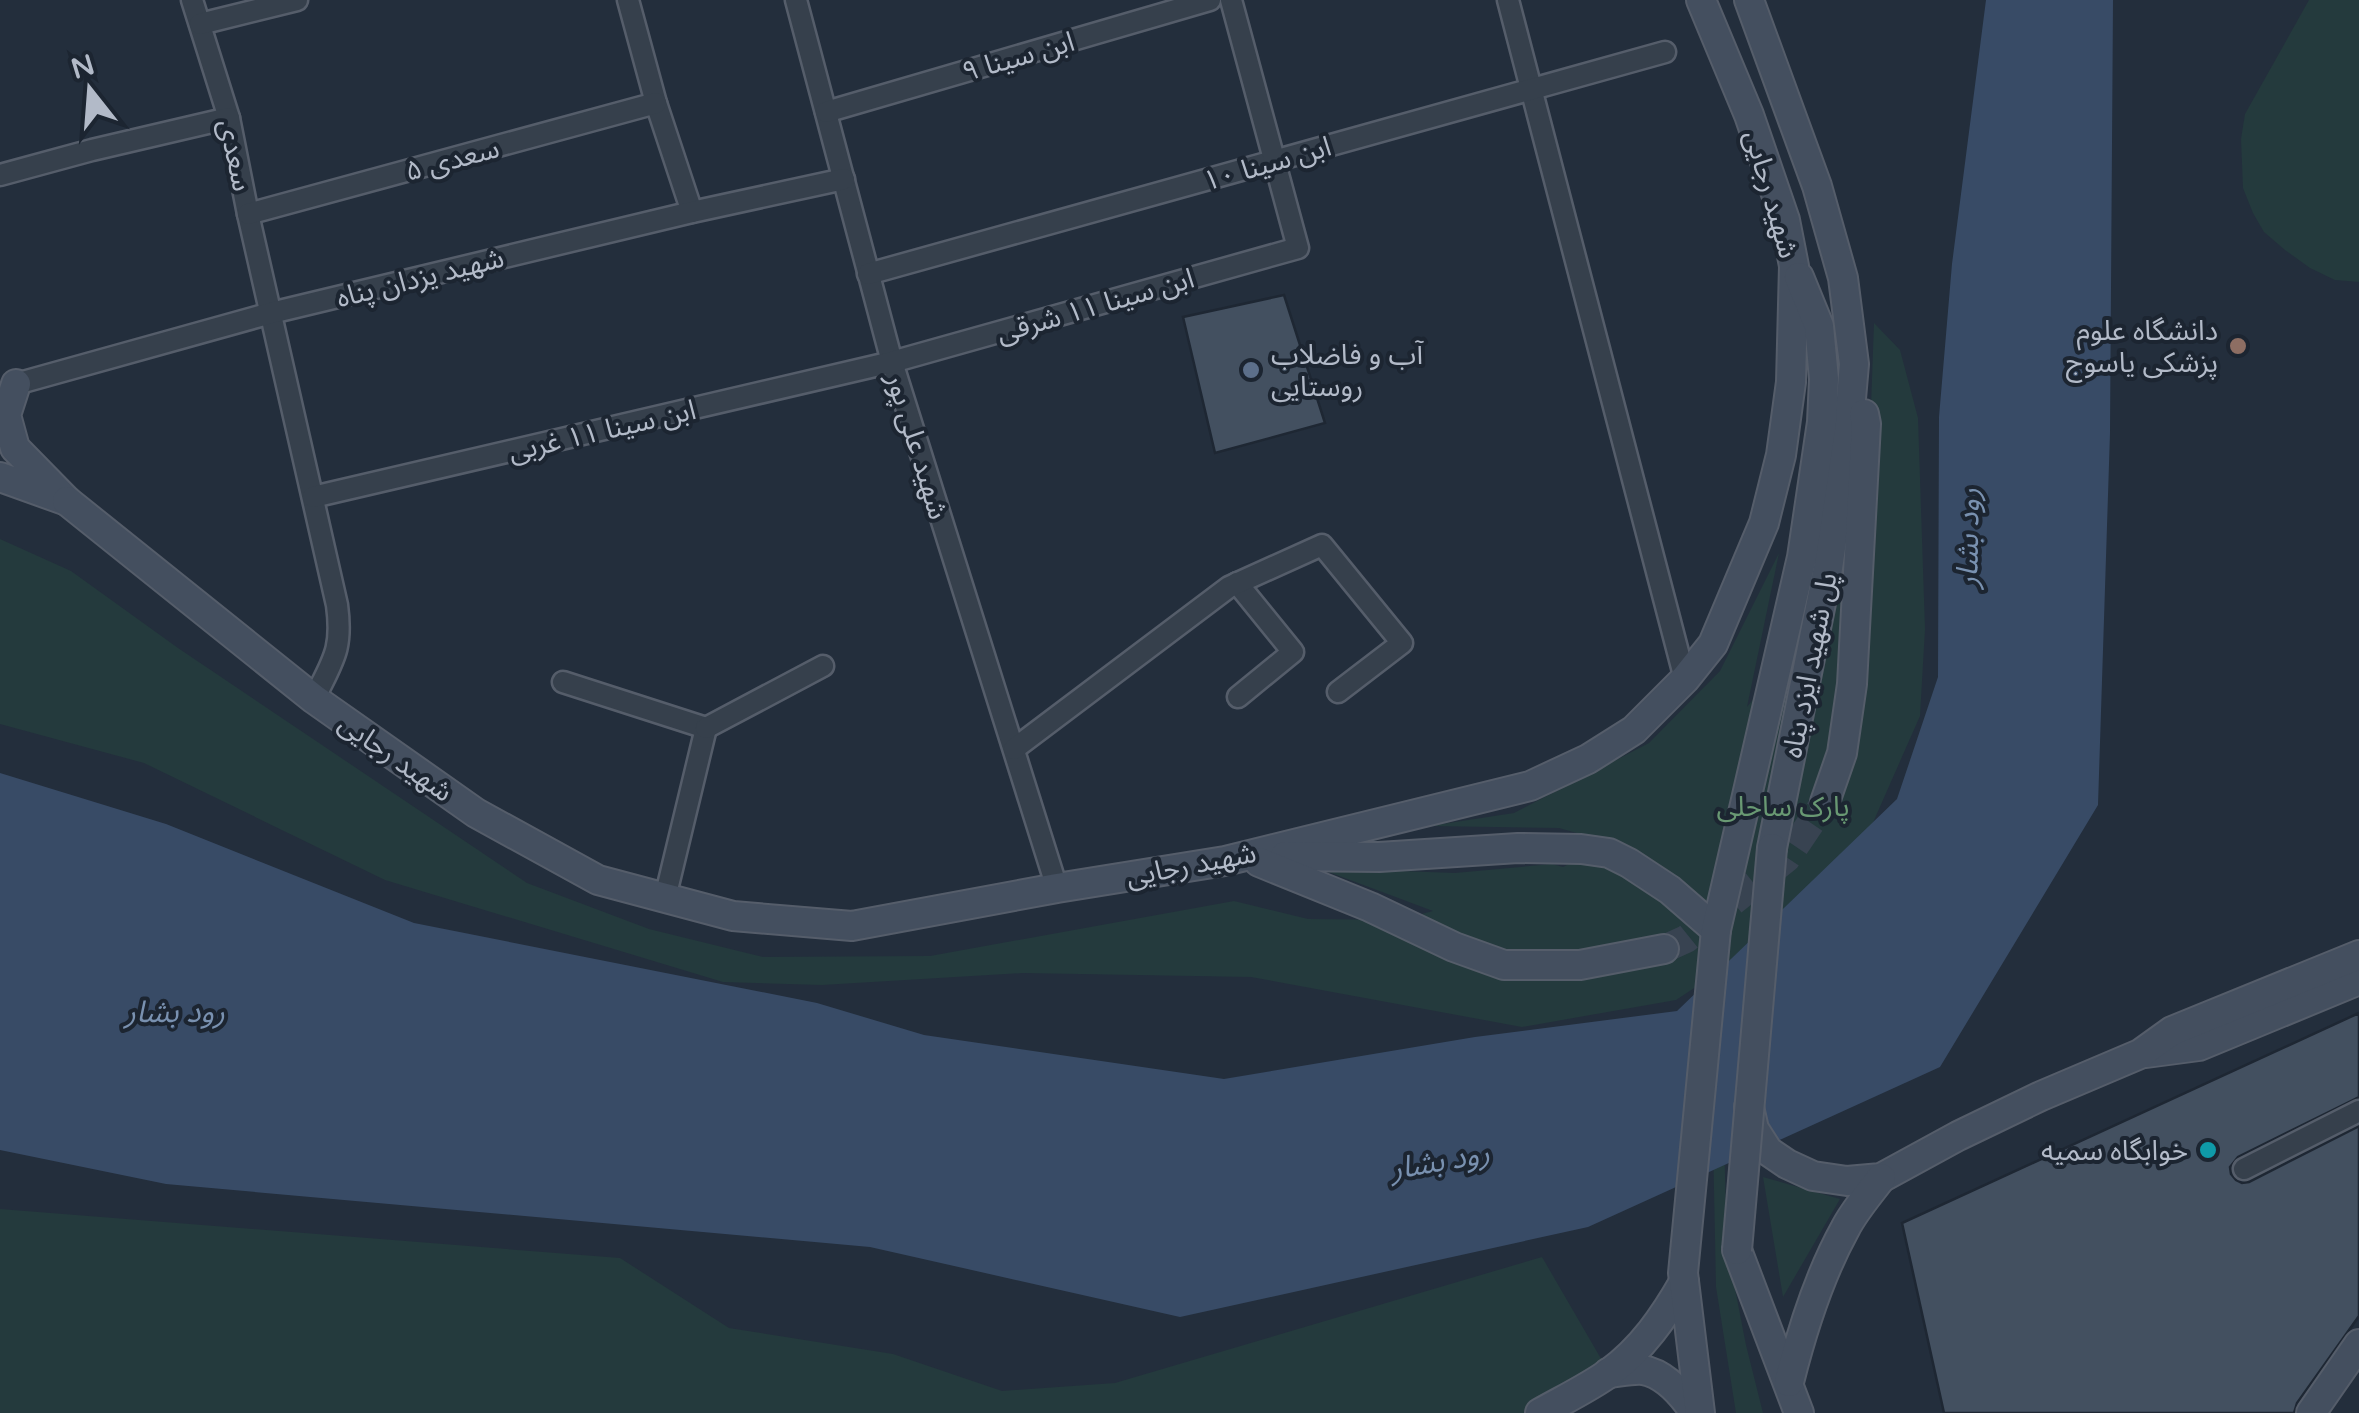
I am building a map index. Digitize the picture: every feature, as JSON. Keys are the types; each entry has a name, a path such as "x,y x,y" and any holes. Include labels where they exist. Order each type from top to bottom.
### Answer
{"main road":[{"name":"شهید رجایی","path":"67,501 314,699 476,813 598,880 733,916 852,926 1244,856 1530,786 1588,759 1634,730 1685,680 1713,644 1764,523 1781,455 1791,382 1794,266 1785,220 1702,0"},
{"name":"شهید رجایی","path":"1749,0 1802,144"},
{"path":"1764,160 1802,144"},
{"name":"پل شهید ایزد پناه","path":"1789,1382 1736,1250 1772,848 1828,568 1854,364 1843,278 1802,144"},
{"name":"پل شهید ایزد پناه","path":"1684,1278 1715,938 1802,557 1822,422 1824,379 1819,326 1794,266"},
{"path":"1824,802 1842,753 1852,684 1866,424 1854,364"},
{"path":"8,386 6,414 15,448 67,501"},
{"path":"0,477 67,501"},
{"path":"1244,856 1380,858 1518,848 1609,853 1630,862 1670,890 1715,938"},
{"path":"1244,856 1504,965 1580,965 1664,949"},
{"path":"1749,1107 1754,1130 1768,1151 1787,1164 1814,1176 1847,1182 1881,1178 2041,1096 2140,1054 2172,1031 2359,954"},
{"path":"2140,1054 2199,1046 2359,980"},
{"path":"1799,1413 1789,1382 1797,1348 1846,1226 1881,1178"},
{"path":"1540,1413 1608,1373 1634,1351 1667,1312 1684,1278"},
{"path":"1684,1278 1697,1413"},
{"path":"2310,1413 2359,1344"},
{"path":"1608,1373 1642,1370 1664,1379 1697,1413"}],"street":[{"name":"سعدی","path":"192,0 229,118 337,604 341,632 337,652 314,699"},
{"path":"200,24 297,0"},
{"path":"628,0 692,212"},
{"name":"شهید علی پور","path":"796,0 892,362 1057,888"},
{"name":"ابن سینا ۹","path":"826,112 1210,0"},
{"path":"1231,0 1274,161"},
{"path":"1508,0 1685,680"},
{"name":"ابن سینا ۱۰","path":"868,274 1665,52"},
{"name":"سعدی ۵","path":"248,214 656,103"},
{"path":"0,175 229,118"},
{"name":"ابن سینا ۱۱ شرقی","path":"892,362 1298,248 1274,161"},
{"name":"شهید یزدان پناه","path":"8,386 271,313 844,179"},
{"name":"ابن سینا ۱۱ غربی","path":"312,497 892,362"},
{"path":"1014,749 1236,584 1322,544 1402,643 1338,692"},
{"path":"1236,584 1292,652 1238,697"},
{"path":"563,682 706,728 823,666"},
{"path":"665,898 706,728"},
{"path":"2244,1170 2359,1111"}],"green space":[{"path":"2309,0 2359,0 2359,282 2335,280 2285,250 2264,232 2243,188 2241,139 2245,114"},
{"name":"پارک ساحلی","path":"1830,315 1842,328 1825,537 1810,617 1867,517 1874,323 1900,350 1918,418 1925,629 1920,716 1853,868 1724,1138 1727,1248 1763,1413 1736,1413 1716,1287 1713,1141 1717,973 1676,1000 1522,1027 1251,977 1023,973 822,985 723,982 385,880 144,763 0,724 0,539 71,571 178,648 527,883 649,929 763,957 930,956 1234,901 1308,919 1399,920 1433,911 1318,868 1455,873 1552,864 1563,867 1602,848 1609,842 1559,828 1429,826 1514,813 1649,743 1720,671 1779,553 1747,707 1775,672 1832,342"},
{"path":"1763,1177 1840,1199 1783,1297"},
{"path":"0,1209 620,1258 729,1328 893,1354 1002,1391 1115,1383 1542,1257 1607,1369 1527,1413 0,1413"}],"water":[{"name":"رود بشار","path":"1986,0 2113,0 2110,433 2098,805 1940,1067 1588,1227 1180,1317 870,1247 166,1184 0,1150 0,773 166,824 414,923 817,1003 924,1035 1224,1079 1475,1037 1677,1011 1897,799 1938,677 1939,417 1952,264"}],"building":[{"name":"آب و فاضلاب روستایی","path":"1284,295 1325,423 1215,453 1183,317"},
{"name":"خوابگاه سمیه","path":"2359,1013 2359,1097 2238,1157 2230,1167 2236,1180 2249,1182 2359,1126 2359,1316 2297,1403 2294,1413 1944,1413 1902,1223"}],"tunnel":[{"path":"1664,949 1686,939 1787,858 1825,802"}],"place":[{"name":"دانشگاه علوم پزشکی یاسوج","path":"2238,346"},
{"name":"آب و فاضلاب روستایی","path":"1251,370"},
{"name":"خوابگاه سمیه","path":"2208,1150"}]}
